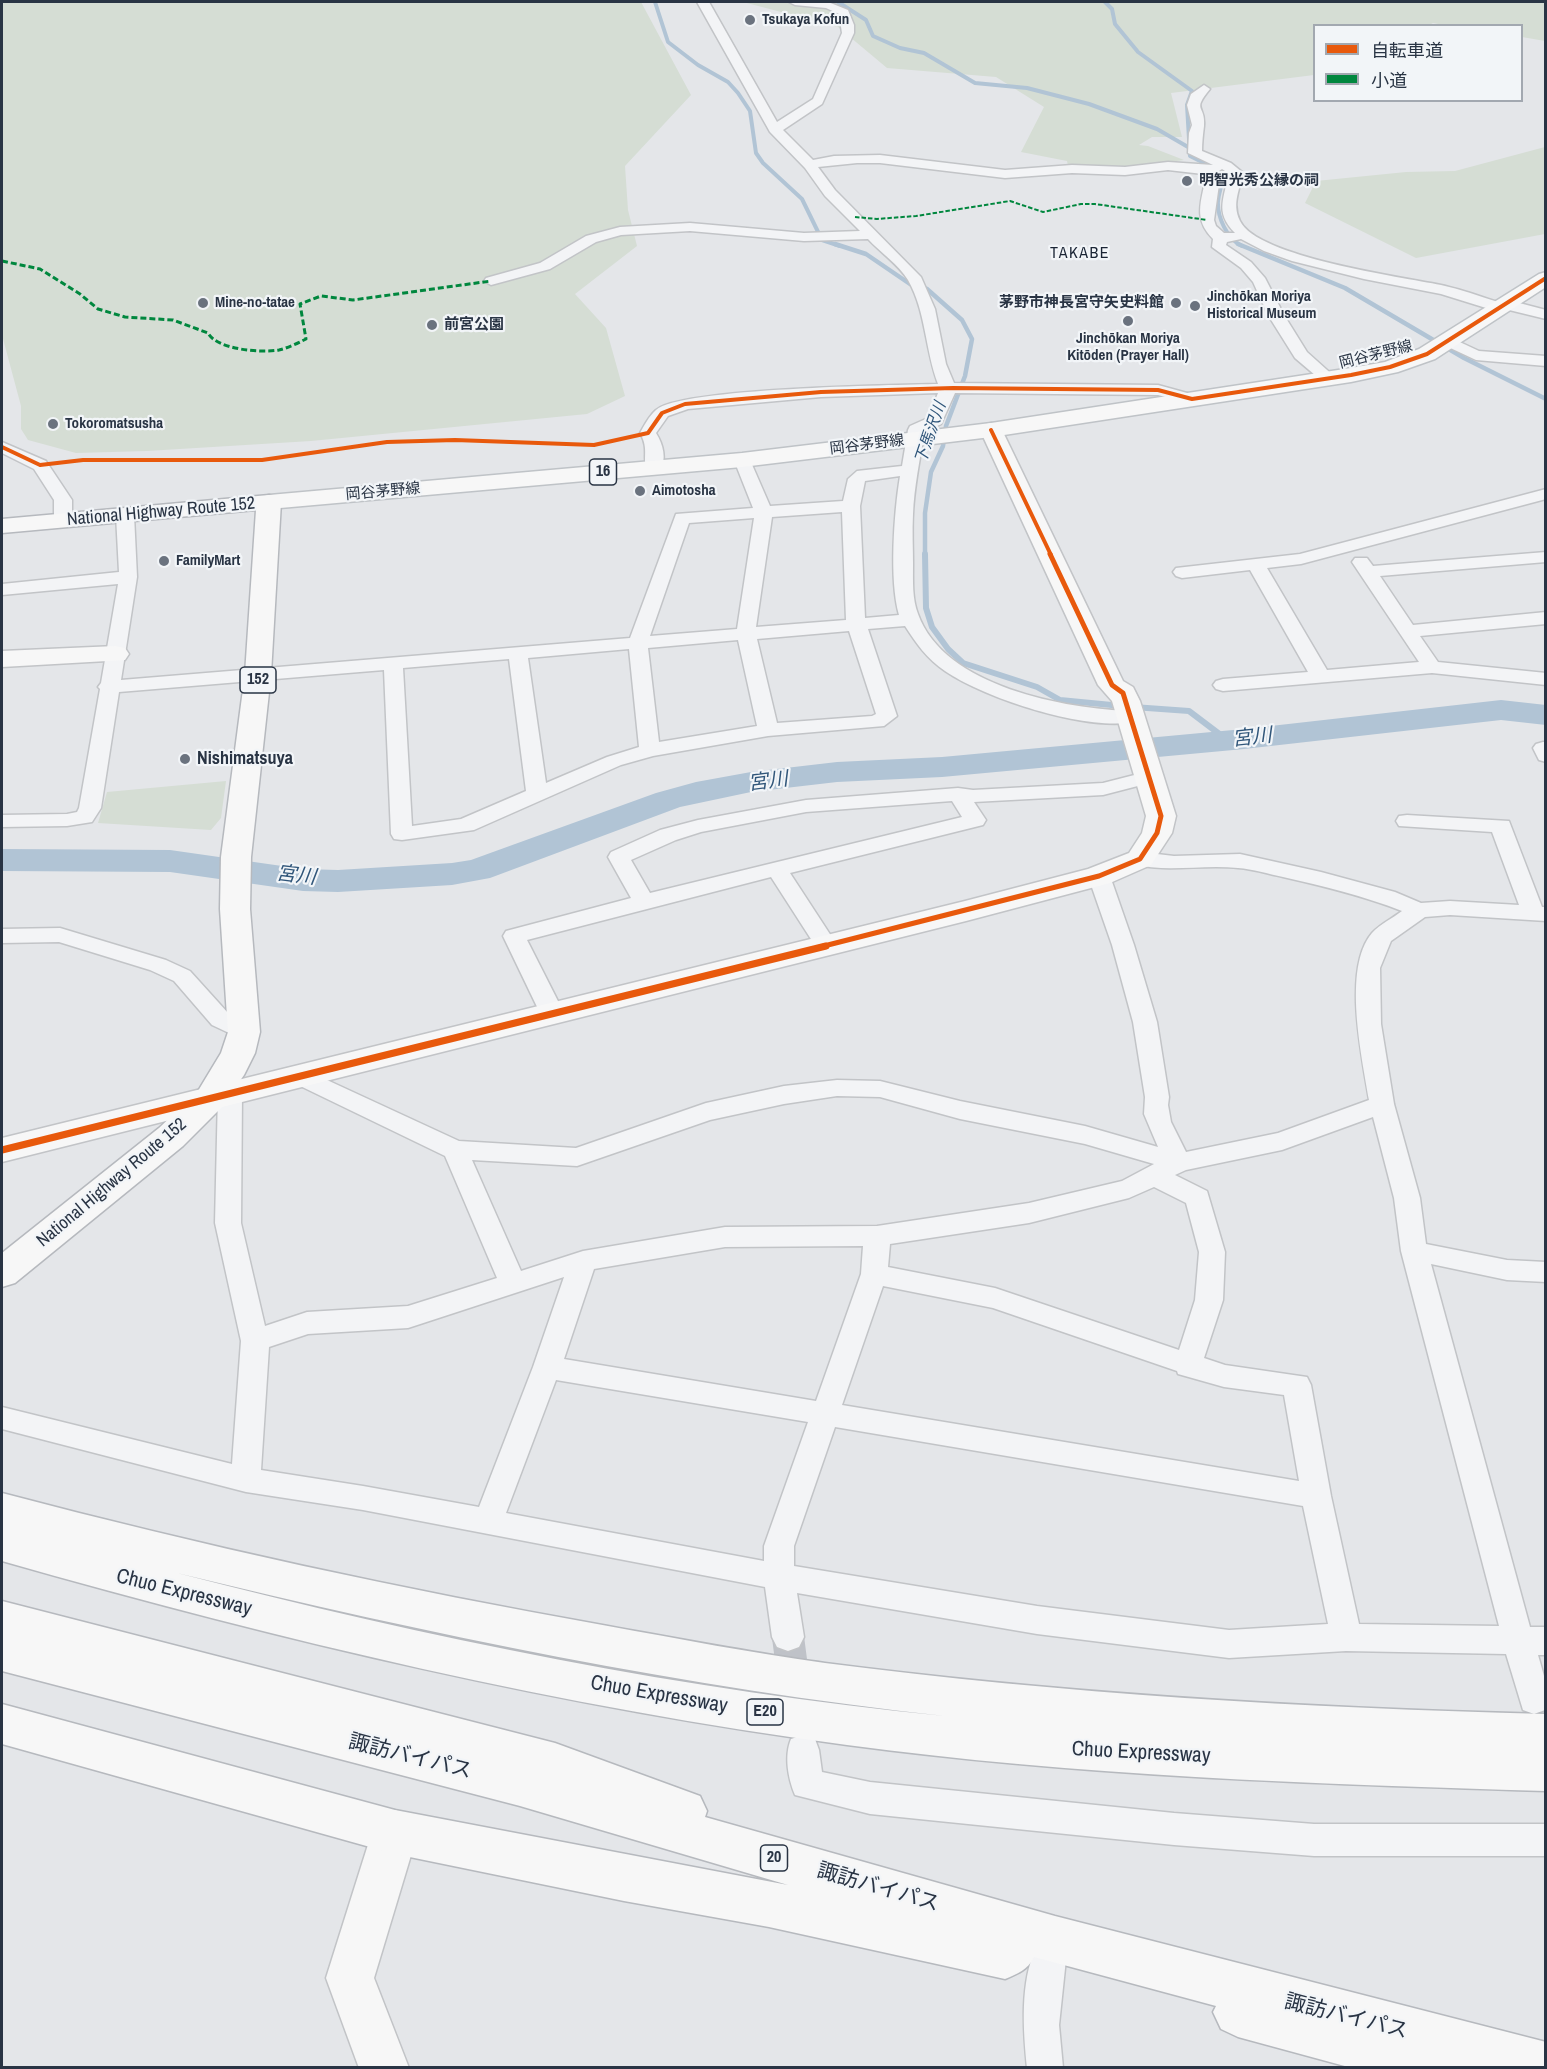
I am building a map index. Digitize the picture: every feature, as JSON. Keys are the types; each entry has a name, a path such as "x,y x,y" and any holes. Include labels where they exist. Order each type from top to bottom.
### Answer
{"main road":[{"name":"岡谷茅野線","path":"269,502 742,460 991,430 1328,378 1390,367 1418,358 1444,344 1545,278"},
{"path":"2,1150 1100,876 1140,859 1157,833 1161,816 1131,713 1123,693 1112,684 991,430"},
{"name":"National Highway Route 152","path":"2,526 269,502 258,674 236,857 235,909 244,1032 220,1096 2,1273"},
{"path":"2,659 116,654"},
{"name":"Chuo Expressway","path":"2,1510 71,1529 279,1578 511,1629 852,1686 1080,1710 1390,1731 1540,1717"},
{"name":"Chuo Expressway","path":"2,1544 331,1630 651,1695 847,1725 1075,1750 1407,1767 1545,1770"},
{"name":"20","path":"2,1620 555,1764 770,1843 910,1890 924,1902"},
{"name":"諏訪バイパス","path":"2,1652 520,1785 1055,1940 1545,2067"},
{"name":"諏訪バイパス","path":"2,1664 514,1796 834,1891 1031,1953 1338,2039 1454,2067"},
{"name":"20","path":"2,1724 395,1832 624,1878 769,1904 1005,1955 1031,1953"},
{"path":"384,2067 351,1978 395,1832"}],"street":[{"path":"703,2 776,129 810,165 830,193 914,277 927,309 938,364 957,389"},
{"path":"776,129 818,101 848,33 844,12 837,7 795,2"},
{"path":"1204,89 1195,98 1193,105 1198,125 1195,133 1195,153 1217,168"},
{"path":"810,165 827,160 872,157 996,174 1034,173 1062,169 1120,171 1174,165 1217,168 1235,172 1233,186 1228,196 1235,225 1231,237 1219,247 1246,265 1260,281 1276,315 1301,355 1328,378"},
{"path":"1217,168 1213,177 1207,220 1209,227 1231,237 1262,245 1293,257 1545,315"},
{"path":"492,281 545,266 591,239 620,231 697,227 820,236 872,235"},
{"path":"1444,344 1476,355 1545,361"},
{"path":"957,389 935,421 916,430 925,438 909,470 904,515 904,589 910,620 925,644 946,663 999,693 1059,710 1101,717 1131,713"},
{"path":"654,468 655,444 648,433 662,413 685,404 821,392 957,389 1158,390 1192,399"},
{"path":"2,447 40,465 63,500 63,520"},
{"path":"742,460 764,512 746,633 768,730"},
{"path":"393,663 402,834 466,825 614,761 650,750 768,730 811,725 877,722 887,716 856,623 851,506 857,479 863,475 909,470"},
{"path":"1182,572 1301,559 1545,494"},
{"path":"650,750 638,642 682,519 851,506"},
{"path":"2,821 67,820 84,817 90,808 108,687 116,654 128,577 125,515"},
{"path":"1349,545 1432,667"},
{"path":"1368,572 1545,557"},
{"path":"1256,565 1321,677"},
{"path":"2,590 128,577"},
{"path":"1409,631 1545,618"},
{"path":"108,687 910,620"},
{"path":"518,652 537,796"},
{"path":"1223,685 1432,667 1545,679"},
{"path":"1545,749 1542,748 1545,756"},
{"path":"644,902 619,857 668,835 698,826 806,806 958,794 973,796 1102,789 1149,773"},
{"path":"552,1013 514,936 975,820 958,794"},
{"path":"1140,859 1174,863 1239,861 1387,897 1419,910 1450,908 1539,913 1501,826 1407,821"},
{"path":"777,870 826,945"},
{"path":"1100,876 1145,1022 1157,1096 1155,1103 1157,1121 1179,1162"},
{"path":"1419,910 1382,937 1368,968 1368,1024 1382,1104 1407,1198 1414,1251 1532,1641 1540,1717"},
{"path":"2,936 60,935 158,965 182,976 220,1019 244,1032"},
{"path":"301,1076 455,1150 577,1157 706,1112 784,1095 837,1088 880,1089 960,1110 1085,1135 1179,1162"},
{"path":"220,1096 228,1223 255,1341 246,1480"},
{"path":"255,1341 307,1323 408,1317 583,1261 725,1237 877,1236 1029,1213 1129,1189 1179,1162 1282,1141 1382,1104"},
{"path":"455,1150 513,1284"},
{"path":"1154,1176 1198,1198 1212,1252 1209,1300 1188,1366"},
{"path":"788,1637 778,1577 779,1546 874,1274 877,1236"},
{"path":"1414,1251 1507,1270 1545,1272"},
{"path":"488,1522 548,1367 583,1261"},
{"path":"874,1274 995,1298 1188,1366 1224,1376 1298,1385 1316,1496 1346,1637"},
{"path":"548,1367 1316,1496"},
{"path":"2,1419 246,1480 363,1498 778,1577 1037,1620 1229,1644 1346,1637 1532,1641"},
{"path":"803,1750 807,1785 870,1798 1174,1829 1314,1840 1545,1840"},
{"path":"1031,1953 1045,2067"}],"shaded area":[{"path":"2,2 641,2 691,95 625,166 628,210 637,246 575,294 606,328 625,396 587,414 311,441 76,453 28,440 21,429 21,406 2,335"},
{"path":"743,2 1545,2 1545,41 1523,37 1523,24 1313,24 1313,75 1171,93 1182,137 1152,137 1139,145 1148,146 1184,160 1135,167 1068,166 1067,161 1021,152 1044,107 996,77 887,68 838,27"},
{"path":"1545,147 1545,234 1416,258 1305,203 1316,181 1406,172 1455,171"},
{"path":"226,781 221,818 211,830 98,823 107,792"}],"waterway":[{"name":"下馬沢川","path":"655,2 668,42 698,65 728,82 738,93 750,111 756,153 763,163 802,199 822,240 840,246"},
{"path":"838,2 866,20 873,36 900,48 924,53 975,83 1027,88 1089,104 1157,129 1188,147"},
{"path":"1105,2 1112,9 1115,24 1138,52 1192,91 1187,105 1190,156 1222,172 1218,201 1219,214 1228,233 1240,245"},
{"name":"下馬沢川","path":"835,244 866,254 910,284 927,289 962,320 972,339 965,376 946,426 943,446 931,472 925,513 925,554"},
{"path":"1240,245 1345,288 1464,358 1546,399"},
{"name":"下馬沢川","path":"925,554 926,608 932,627 948,649 963,663 1037,687 1060,700 1122,706"},
{"name":"下馬沢川","path":"1133,707 1189,711 1226,739"},
{"name":"宮川","path":"2,860 170,861 303,880 338,881 452,874 477,870 668,800 696,792 751,782 837,772 942,767 1244,739 1501,710 1546,715"}],"tunnel":[{"path":"788,1637 795,1691"}],"marked path":[{"path":"855,217 877,219 916,216 1010,201 1043,212 1081,204 1095,204 1207,220"},
{"path":"2,261 40,269 80,294 98,309 125,317 173,320 208,333 211,339 227,347 266,351 281,350 306,339 300,304 321,296 353,300 491,281"}],"cycle path":[{"path":"2,447 40,465 83,460 262,460 387,442 455,440 594,445 648,433 662,413 685,404 821,392 953,388 1158,390 1192,399 1390,367 1427,354 1546,278"},
{"path":"2,1150 966,911 1099,876 1140,859 1157,833 1161,816 1126,701 1123,693 1112,685 991,430"}],"place":[{"name":"Tsukaya Kofun","path":"750,20"},
{"name":"明智光秀公縁の祠","path":"1187,181"},
{"name":"Mine-no-tatae","path":"203,303"},
{"name":"茅野市神長宮守矢史料館","path":"1176,303"},
{"name":"Jinchōkan Moriya Historical Museum","path":"1195,306"},
{"name":"Jinchōkan Moriya Kitōden (Prayer Hall)","path":"1128,321"},
{"name":"前宮公園","path":"432,325"},
{"name":"Tokoromatsusha","path":"53,424"},
{"name":"Aimotosha","path":"640,491"},
{"name":"FamilyMart","path":"164,561"},
{"name":"Nishimatsuya","path":"185,759"}],"district":[{"name":"TAKABE","path":"1080,254"}]}
